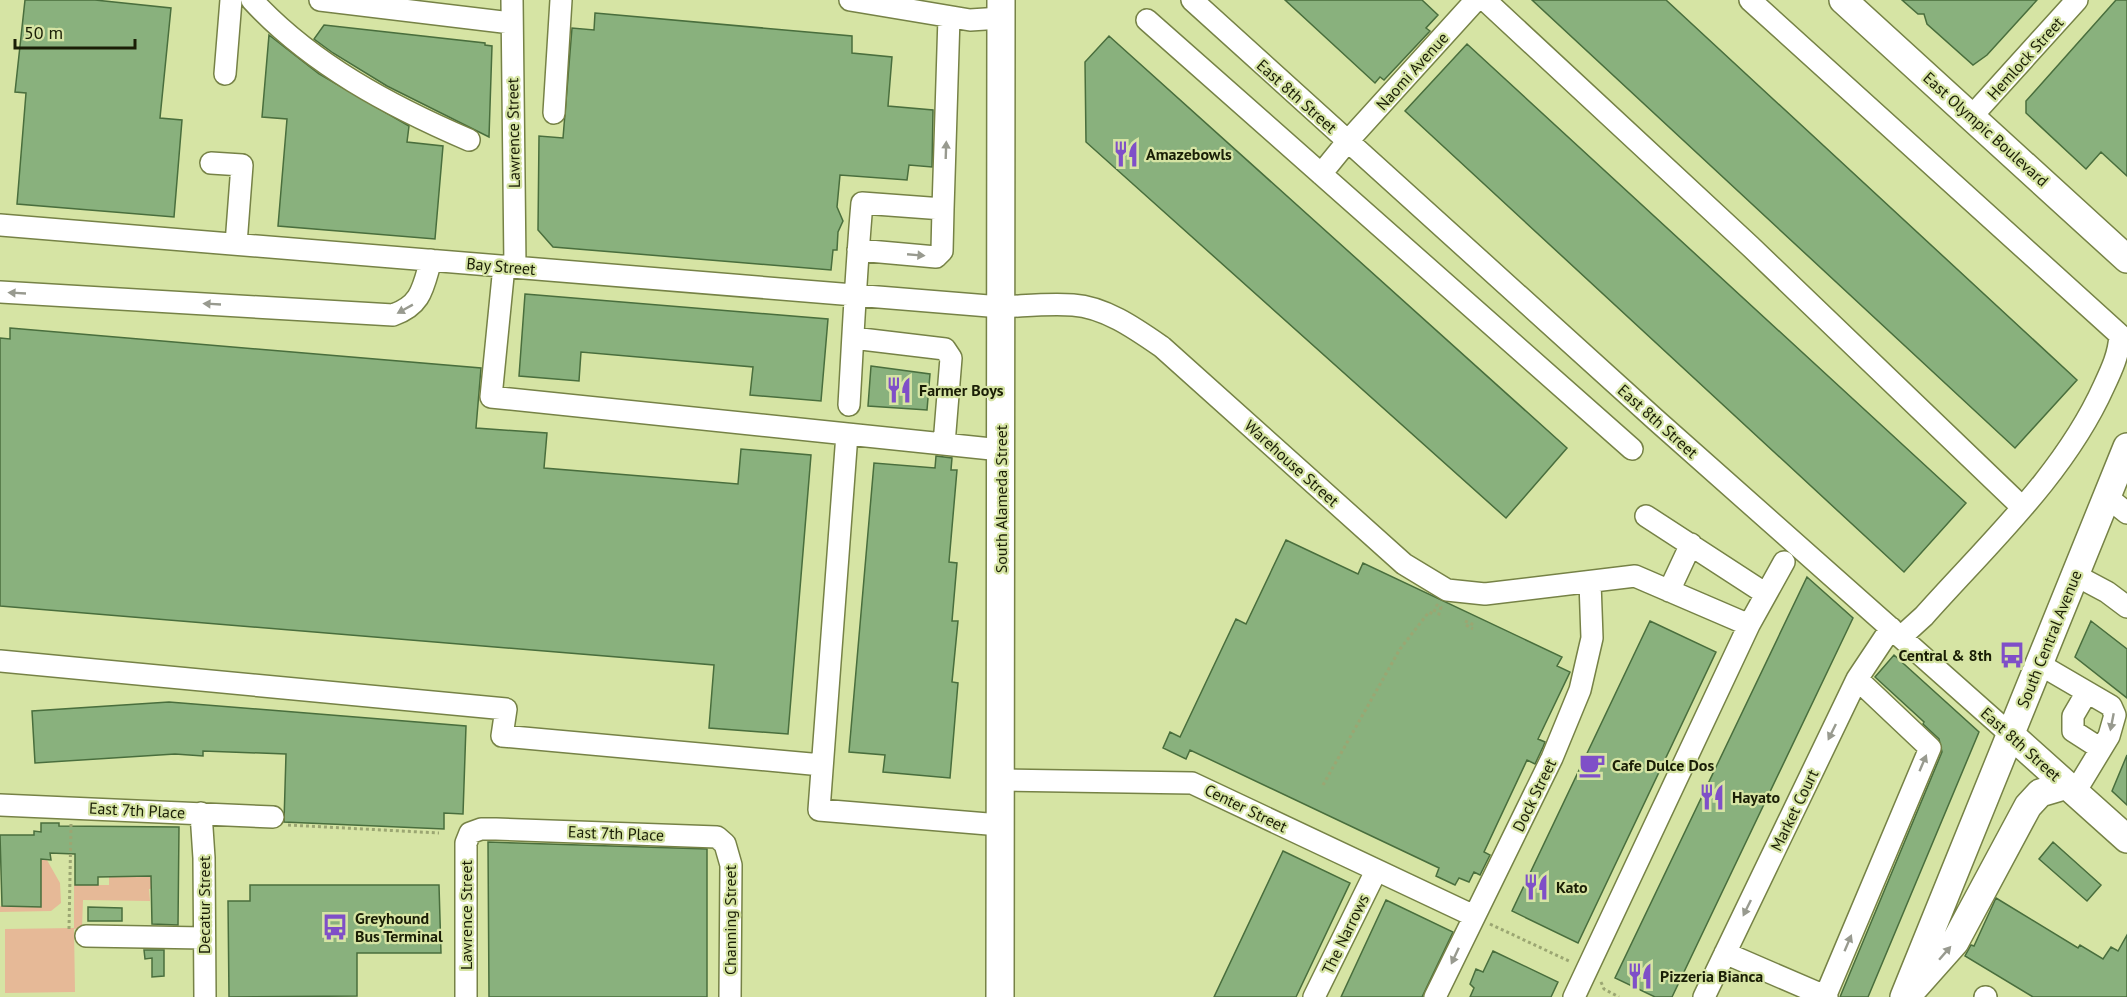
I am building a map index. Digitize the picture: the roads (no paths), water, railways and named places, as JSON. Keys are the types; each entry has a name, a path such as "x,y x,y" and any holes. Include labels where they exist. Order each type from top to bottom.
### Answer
{"main road":[{"name":"East Olympic Boulevard","path":"1843,0 2123,248"},
{"name":"South Alameda Street","path":"1000,997 1001,9"},
{"name":"South Central Avenue","path":"1905,997 2075,575 2117,505 2127,447"},
{"name":"East 8th Street","path":"2011,735 2127,839"},
{"path":"1905,997 1954,942 2028,806 2040,793 2071,789"}],"street":[{"path":"225,74 231,0"},
{"path":"252,0 280,28 371,92 413,115 469,140"},
{"path":"320,0 511,23"},
{"name":"Lawrence Street","path":"512,0 509,266 491,397 848,434"},
{"path":"554,113 561,0"},
{"path":"850,0 970,20 1001,9"},
{"name":"East 8th Street","path":"1192,0 1347,142 2011,735"},
{"name":"Naomi Avenue","path":"1321,174 1347,142 1476,0"},
{"path":"1485,0 1750,246 2022,507"},
{"name":"Market Court","path":"1704,997 1857,679 1897,632 1924,616 2054,472 2091,416 2120,352 2120,335 1750,0"},
{"name":"Hemlock Street","path":"1972,116 2077,0"},
{"path":"858,250 936,257 942,251 949,17"},
{"path":"1147,20 1632,449"},
{"path":"211,163 242,165 236,244"},
{"path":"849,405 854,295 862,203 943,209"},
{"name":"Bay Street","path":"0,225 1001,307"},
{"path":"0,292 393,315 408,309 418,299 431,260"},
{"name":"Warehouse Street","path":"1001,307 1074,305 1102,312 1141,332 1162,347 1404,564 1447,590 1485,594 1635,576 1749,625"},
{"path":"853,338 945,349 951,358 944,444"},
{"path":"1000,825 819,810 848,434 1001,450"},
{"path":"1646,516 1766,594"},
{"path":"1670,591 1691,544"},
{"path":"1574,997 1749,625 1784,562"},
{"path":"2075,575 2107,592 2127,607"},
{"name":"Dock Street","path":"1436,997 1552,758 1580,690 1592,638 1590,582"},
{"path":"0,661 506,709 502,736 822,765"},
{"path":"2039,664 2111,706 2115,715 2109,736 2071,789"},
{"path":"1725,953 1826,997 1929,748 1857,679"},
{"path":"2087,692 2073,716 2073,730 2101,749"},
{"name":"Center Street","path":"1000,780 1192,783 1474,916"},
{"name":"East 7th Place","path":"0,805 273,817"},
{"name":"Decatur Street","path":"201,813 205,997"},
{"name":"East 7th Place","path":"470,833 481,829 496,829 702,835 717,837 725,844"},
{"name":"Lawrence Street","path":"466,997 465,856 470,833"},
{"name":"Channing Street","path":"725,844 731,865 730,997"},
{"name":"The Narrows","path":"1314,997 1376,871"},
{"path":"86,936 204,938"}],"place":[{"name":"Amazebowls","path":"1126,154"},
{"name":"Farmer Boys","path":"899,390"},
{"name":"Central & 8th","path":"2012,655"},
{"name":"Cafe Dulce Dos","path":"1592,765"},
{"name":"Hayato","path":"1712,797"},
{"name":"Kato","path":"1536,887"},
{"name":"Greyhound Bus Terminal","path":"335,927"},
{"name":"Pizzeria Bianca","path":"1640,976"}]}
